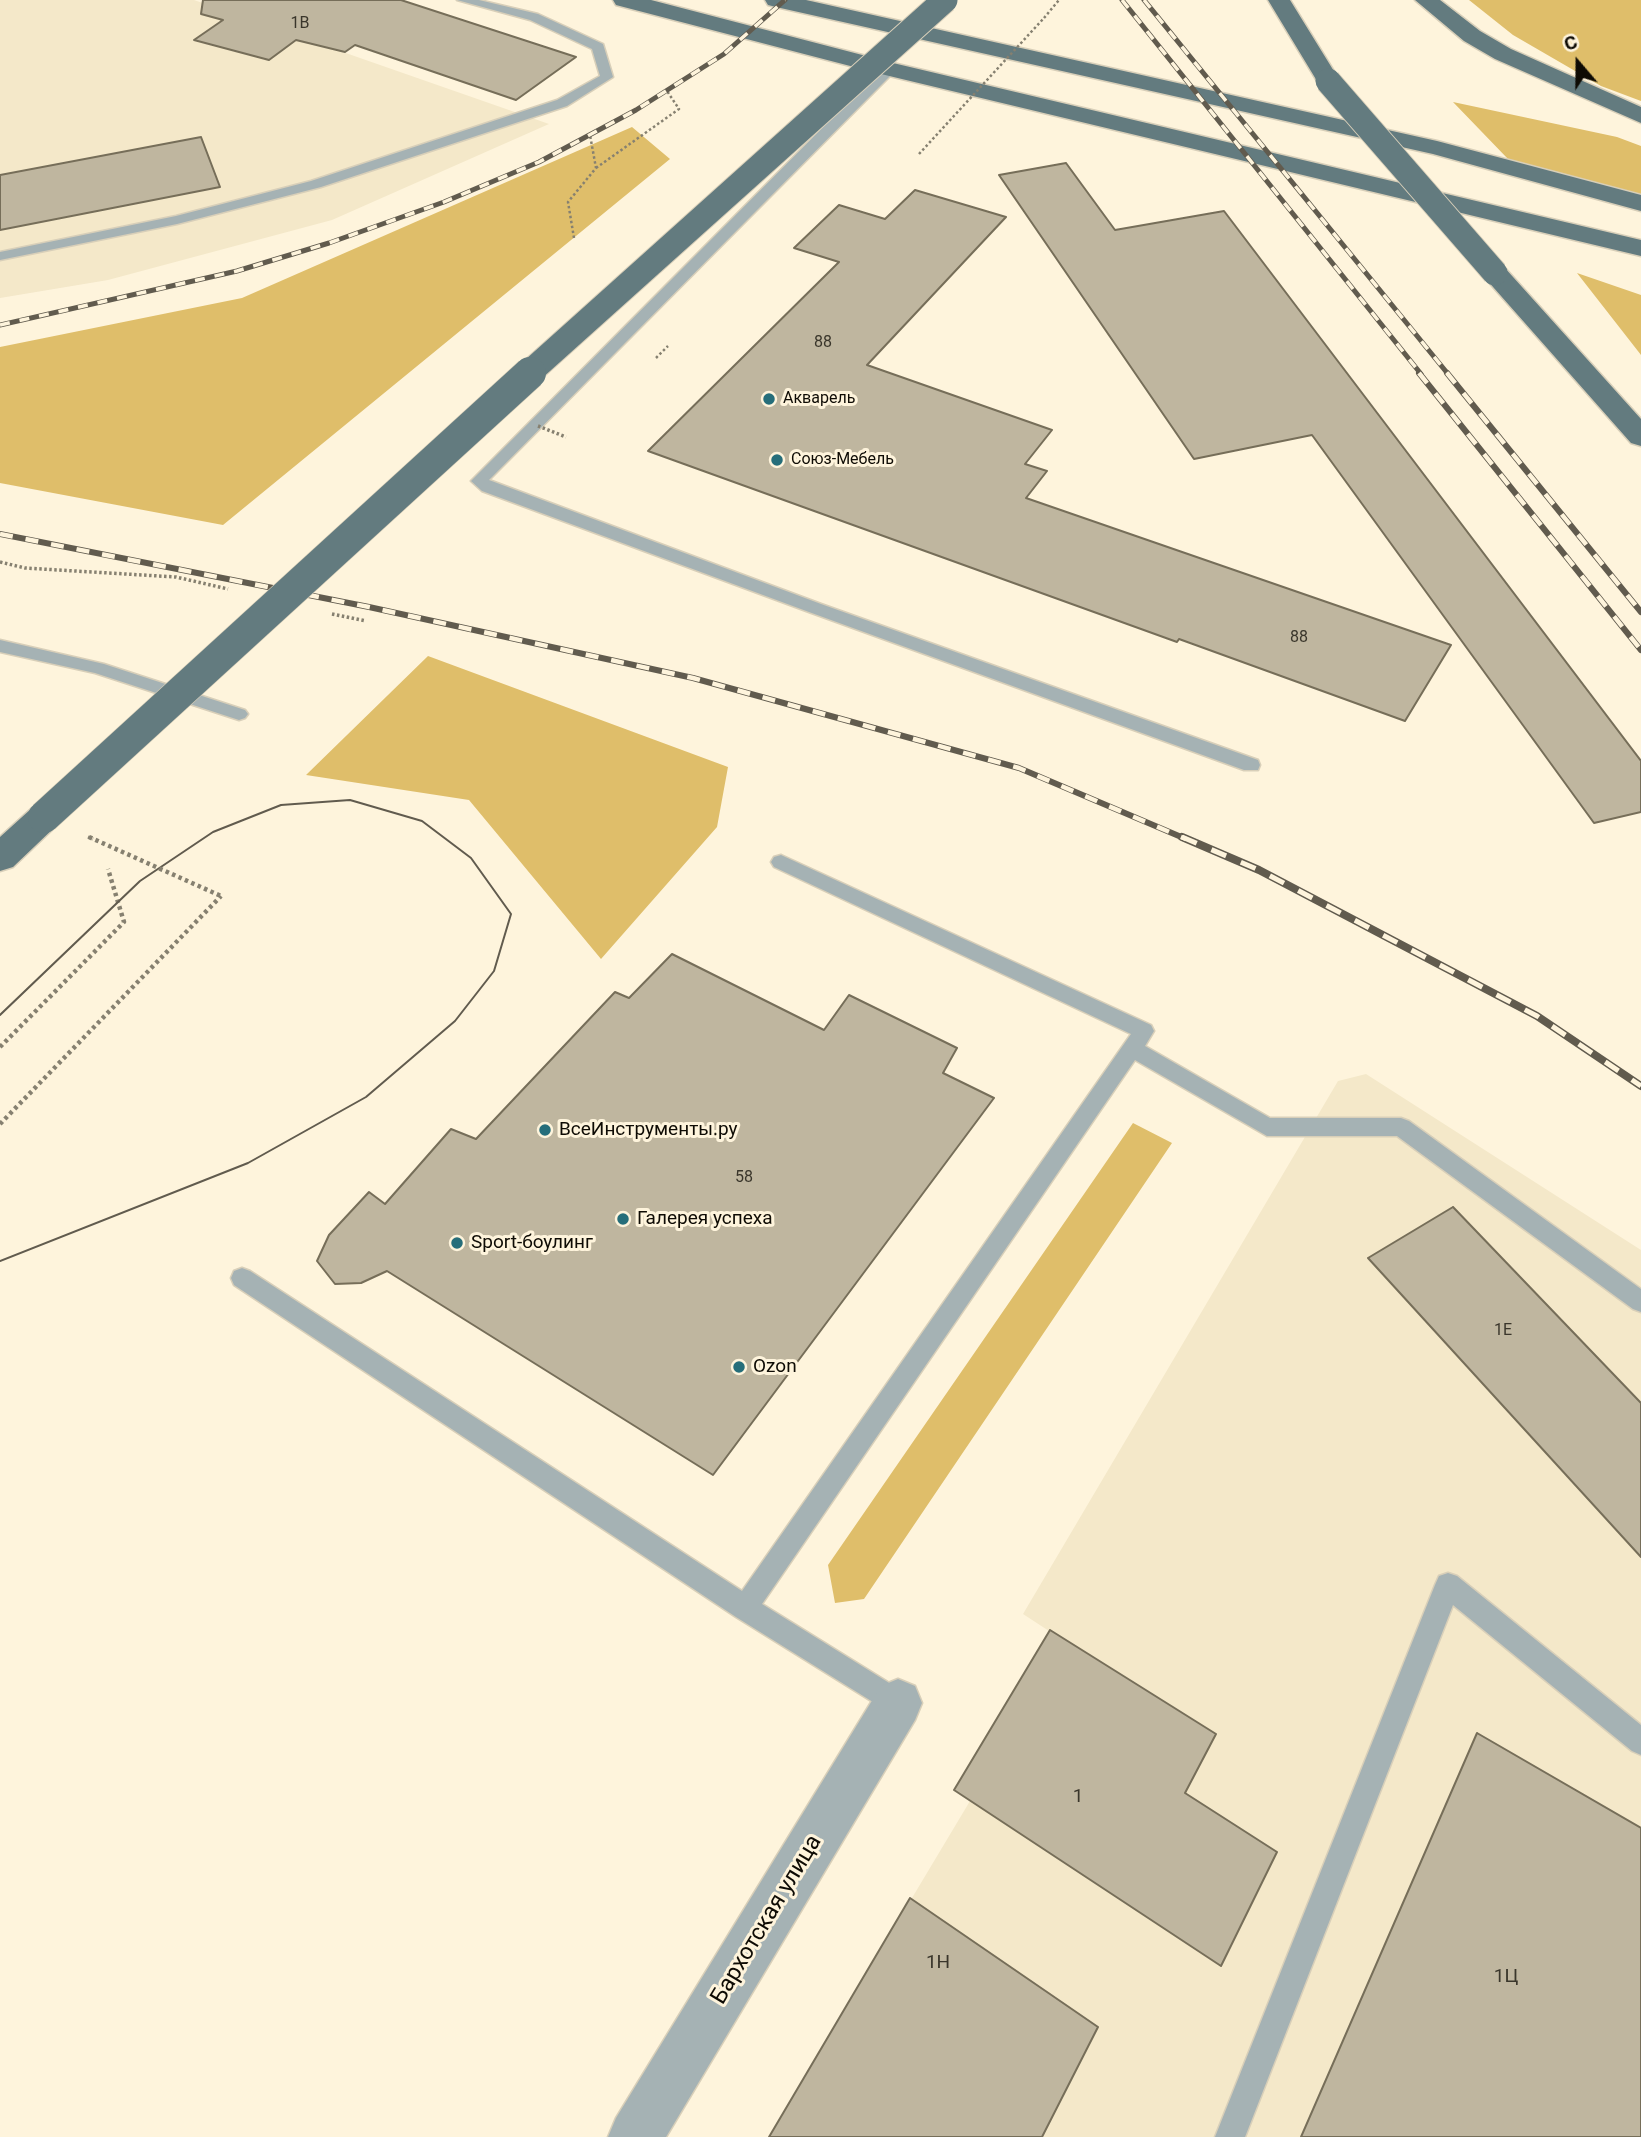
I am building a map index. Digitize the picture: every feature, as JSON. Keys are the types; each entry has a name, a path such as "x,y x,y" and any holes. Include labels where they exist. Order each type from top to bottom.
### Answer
{"main road":[{"path":"624,0 889,69 1641,248"},
{"path":"776,0 1437,148 1641,203"},
{"path":"0,858 491,408 945,0"},
{"path":"1279,0 1328,80 1495,274 1641,437"},
{"path":"1426,0 1472,36 1503,54 1641,116"}],"street":[{"name":"Бархотская улица","path":"635,2137 898,1703"}],"lane":[{"path":"0,256 177,220 316,184 562,103 607,77 597,47 534,17 463,0"},
{"path":"889,69 479,481 501,492 820,602 1251,765"},
{"path":"0,646 98,668 239,714"},
{"path":"745,1608 1144,1031 781,862"},
{"path":"1132,1048 1267,1127 1401,1127 1641,1302"},
{"path":"242,1278 745,1608 898,1703"},
{"path":"1230,2137 1448,1585 1641,1742"}],"path":[{"path":"919,155 1059,0"},
{"path":"574,238 568,202 596,168 679,109 667,91"},
{"path":"590,135 596,168"},
{"path":"0,562 25,568 176,577 230,590"},
{"path":"325,612 366,621"},
{"path":"0,1124 222,896 44,817"},
{"path":"0,1047 124,922 108,869"}],"shaded area":[{"path":"0,0 194,0 549,124 332,220 108,280 0,298"},
{"path":"1469,0 1641,0 1641,101 1601,86 1513,35"},
{"path":"1453,102 1617,137 1641,146 1641,195 1508,159"},
{"path":"632,127 670,159 223,525 0,483 0,347 242,298"},
{"path":"1577,273 1641,295 1641,355"},
{"path":"428,656 728,767 717,827 601,959 469,800 306,775"},
{"path":"1366,1074 1641,1250 1641,2137 769,2137 970,1801 955,1789 1049,1631 1023,1614 1338,1081"},
{"path":"1133,1123 1172,1143 864,1599 835,1603 828,1565"}],"building":[{"path":"203,0 401,0 576,57 516,100 355,45 345,52 296,40 269,60 194,40 223,20 201,14"},
{"path":"201,137 220,187 0,230 0,175"},
{"path":"1066,163 1115,230 1224,211 1641,761 1641,812 1594,823 1312,435 1194,459 999,175"},
{"path":"915,190 1006,217 867,365 1052,430 1025,464 1047,471 1026,498 1451,645 1405,721 1179,639 1177,642 648,451 839,262 794,248 839,205 885,219"},
{"name":"Галерея успеха","path":"672,954 824,1030 849,995 957,1048 943,1073 994,1098 713,1475 387,1271 361,1283 335,1284 317,1261 329,1235 369,1192 385,1204 451,1129 476,1139 615,992 629,998"},
{"path":"1453,1207 1641,1403 1641,1557 1368,1258"},
{"path":"1050,1630 1216,1734 1185,1793 1277,1852 1221,1966 954,1790"},
{"path":"1477,1733 1641,1828 1641,2137 1301,2137"},
{"path":"910,1898 1098,2027 1042,2137 769,2137"}],"tram line":[{"path":"0,1015 140,881 213,832 281,805 350,800 422,821 471,858 511,914 494,971 455,1021 366,1097 248,1163 0,1261"}],"railway":[{"path":"0,325 237,271 329,243 444,202 539,162 636,110 724,54 785,0"},
{"path":"1122,0 1421,374"},
{"path":"1144,0 1448,374"},
{"path":"1419,373 1641,650"},
{"path":"1447,373 1641,612"},
{"path":"0,534 369,607 693,678 1019,768 1186,839"},
{"path":"1182,837 1259,870 1537,1016 1641,1086"}],"place":[{"name":"Акварель","path":"769,399"},
{"name":"Союз-Мебель","path":"777,460"},
{"name":"ВсеИнструменты.ру","path":"545,1130"},
{"name":"Галерея успеха","path":"623,1219"},
{"name":"Sport-боулинг","path":"457,1243"},
{"name":"Ozon","path":"739,1367"}]}
